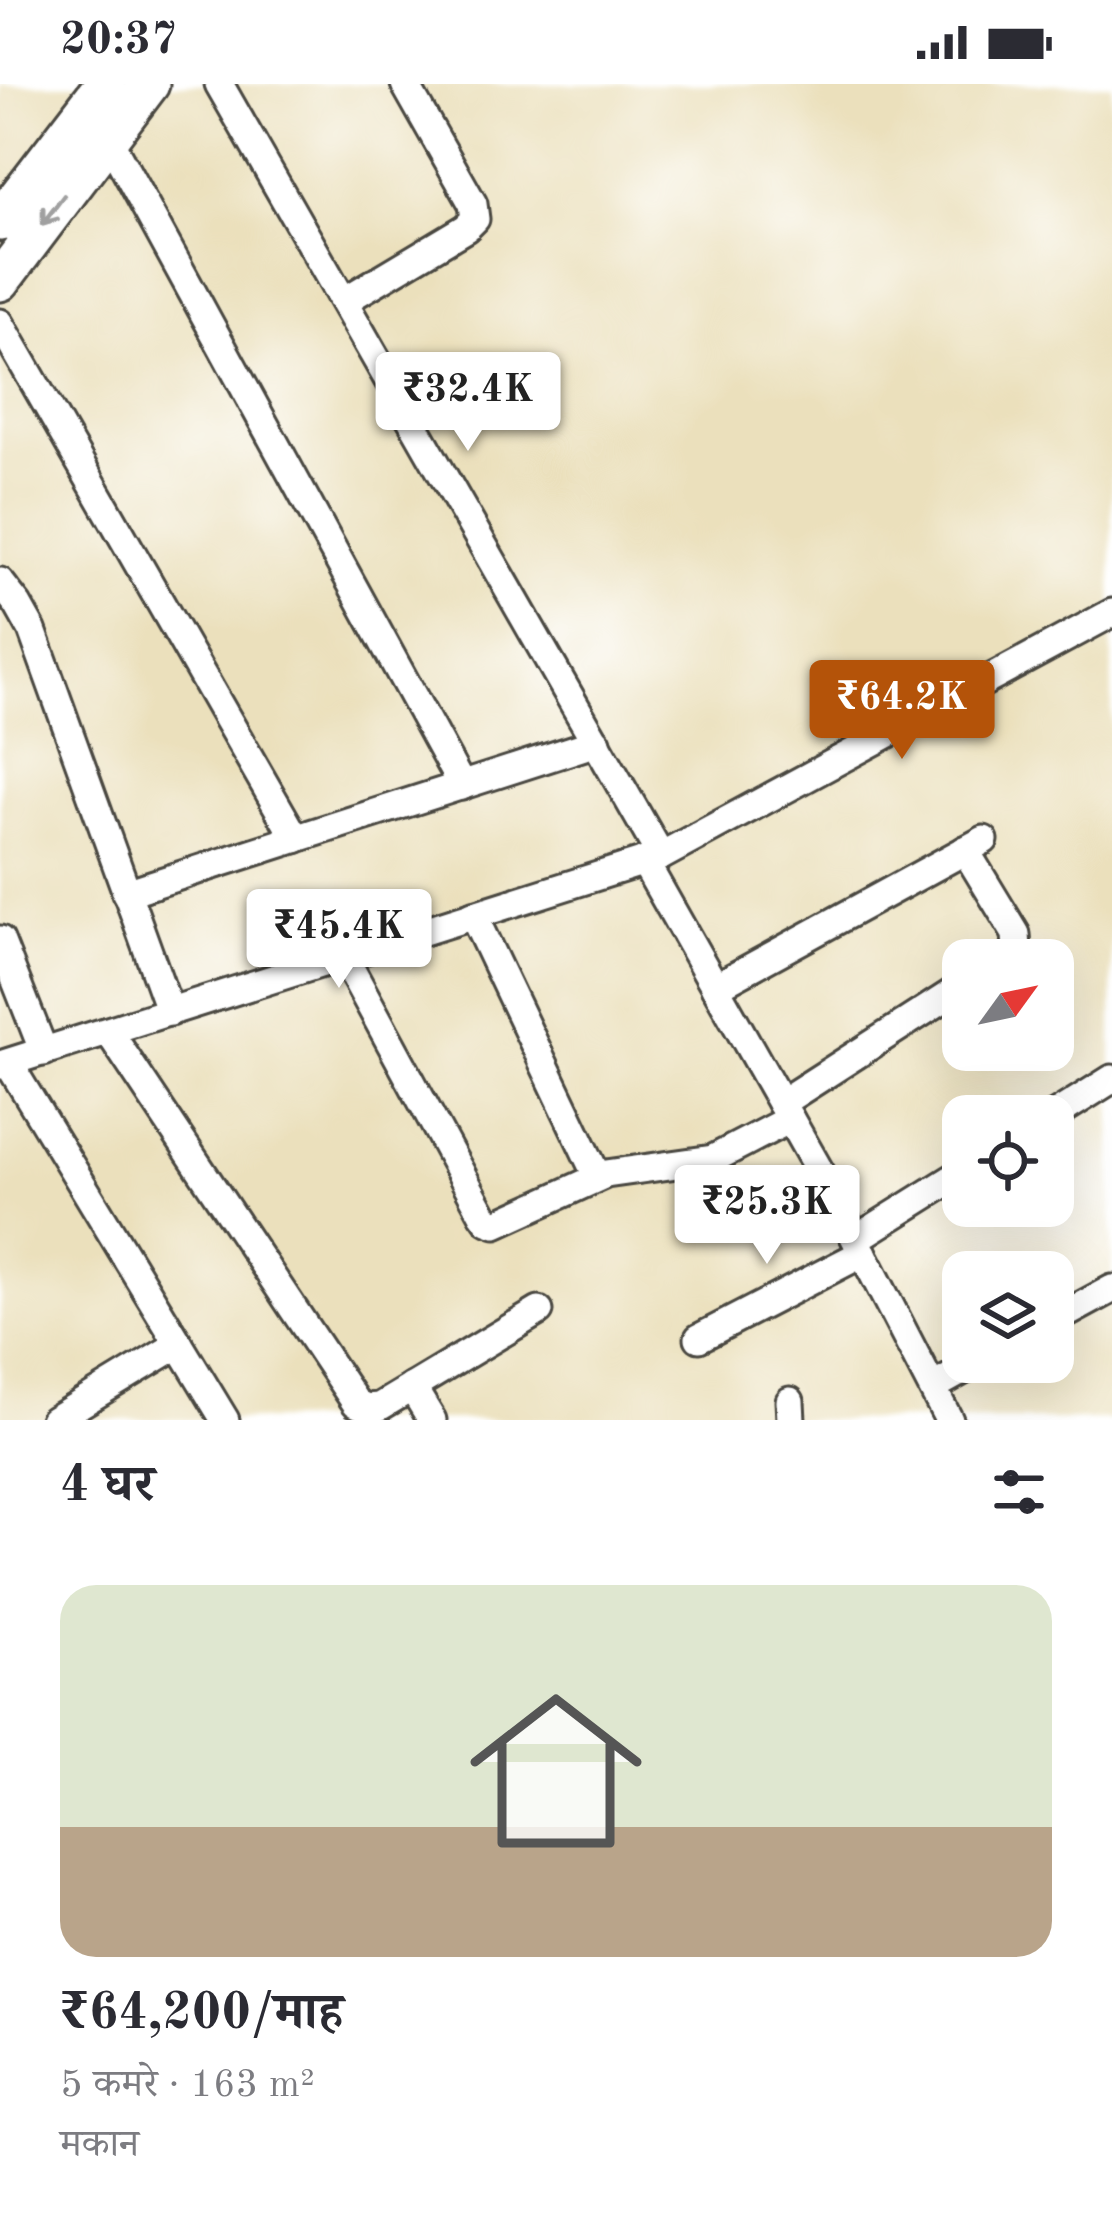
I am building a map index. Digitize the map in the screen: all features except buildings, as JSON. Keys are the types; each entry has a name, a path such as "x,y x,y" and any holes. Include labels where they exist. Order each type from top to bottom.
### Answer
{"main road":[{"path":"0,221 105,84"},
{"path":"0,281 149,84"}],"street":[{"path":"219,84 597,742 715,987 860,1246 949,1420"},
{"path":"344,301 475,219 473,204 405,84"},
{"path":"108,138 462,786"},
{"path":"0,323 296,839"},
{"path":"1,587 32,630 170,1012"},
{"path":"225,1420 4,1064 652,858 1112,614"},
{"path":"126,892 597,742"},
{"path":"715,987 974,845 1016,939"},
{"path":"473,915 597,1177"},
{"path":"0,940 44,1052"},
{"path":"344,956 488,1221 496,1224 597,1177 713,1160 942,1001"},
{"path":"109,1032 356,1403 379,1407 539,1311"},
{"path":"1074,1103 1112,1079"},
{"path":"699,1338 860,1246 942,1187"},
{"path":"1074,1310 1112,1289"},
{"path":"54,1420 179,1344"},
{"path":"932,1387 942,1382"},
{"path":"412,1387 432,1420"}]}
